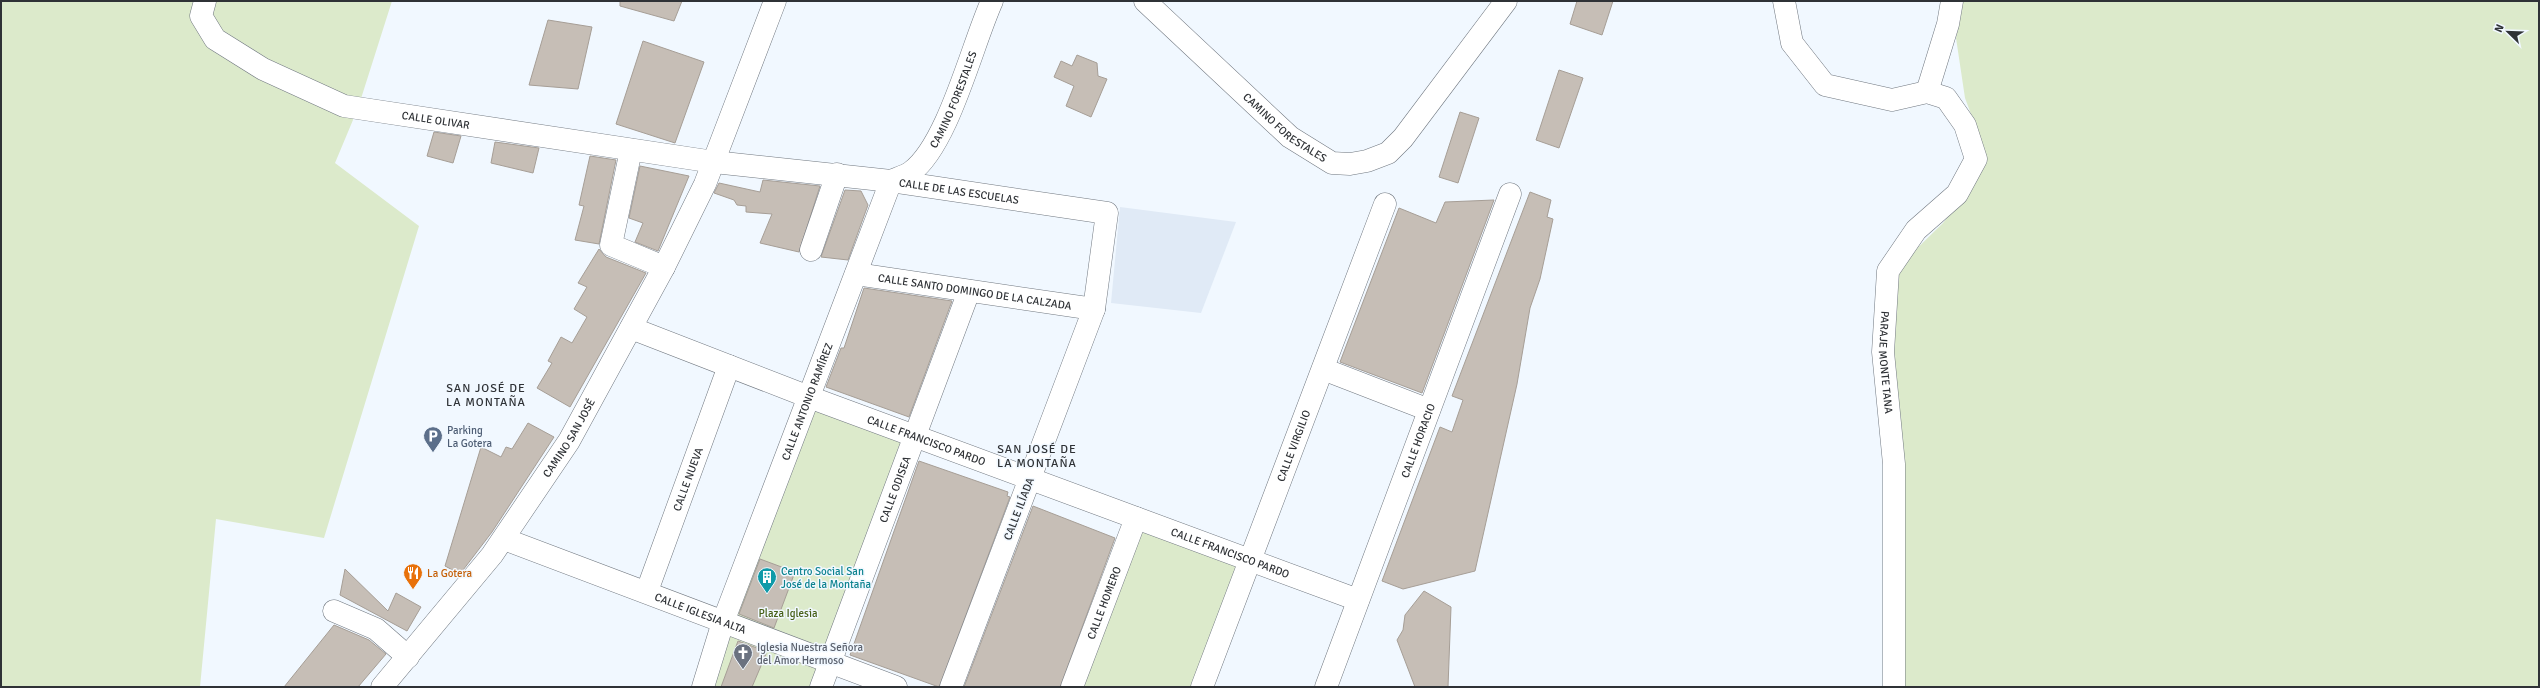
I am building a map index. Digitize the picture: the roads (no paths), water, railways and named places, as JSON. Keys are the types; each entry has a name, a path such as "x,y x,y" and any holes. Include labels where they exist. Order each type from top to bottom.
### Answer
{"street":[{"name":"CALLE OLIVAR","path":"205,1 201,16 215,39 263,69 344,106 714,162"},
{"name":"CAMINO SAN JOSÉ","path":"382,687 504,539 569,441 664,267 714,162 775,1"},
{"name":"CAMINO FORESTALES","path":"892,181 912,172 929,152 952,107 992,1"},
{"name":"CAMINO FORESTALES","path":"1145,1 1290,137 1332,163 1350,164 1388,153 1403,138 1506,1"},
{"path":"1784,1 1792,43 1825,85 1892,100 1927,92 1948,24 1952,1"},
{"name":"PARAJE MONTE TANA","path":"1894,687 1894,464 1883,352 1888,272 1916,230 1957,194 1976,159 1965,125 1946,98 1927,92"},
{"path":"631,150 611,245 664,267"},
{"name":"CALLE DE LAS ESCUELAS","path":"714,162 892,181 1107,213 1094,309"},
{"path":"811,250 837,174"},
{"name":"CALLE ANTONIO RAMÍREZ","path":"703,687 724,622 808,397 892,181"},
{"name":"CALLE HORACIO","path":"1326,687 1510,194"},
{"name":"CALLE VIRGILIO","path":"1202,687 1385,204"},
{"name":"CALLE SANTO DOMINGO DE LA CALZADA","path":"856,274 1094,309"},
{"name":"CALLE ODISEA","path":"821,687 916,437 969,291"},
{"name":"CALLE ILÍADA","path":"952,687 1094,309"},
{"name":"CALLE FRANCISCO PARDO","path":"631,328 808,397 1358,600"},
{"name":"CALLE NUEVA","path":"647,591 729,366"},
{"path":"1322,369 1429,410"},
{"name":"CALLE HOMERO","path":"1072,687 1136,518"},
{"name":"CALLE IGLESIA ALTA","path":"504,539 647,591 724,622 896,687"},
{"path":"334,611 376,629 408,657"}],"place":[{"name":"Parking La Gotera","path":"433,453"},
{"name":"La Gotera","path":"413,590"},
{"name":"Centro Social San José de la Montaña","path":"767,594"},
{"name":"Iglesia Nuestra Señora del Amor Hermoso","path":"743,670"}],"district":[{"name":"SAN JOSÉ DE LA MONTAÑA","path":"486,395"},
{"name":"SAN JOSÉ DE LA MONTAÑA","path":"1037,456"}],"park label":[{"name":"Plaza Iglesia","path":"788,613"}]}
